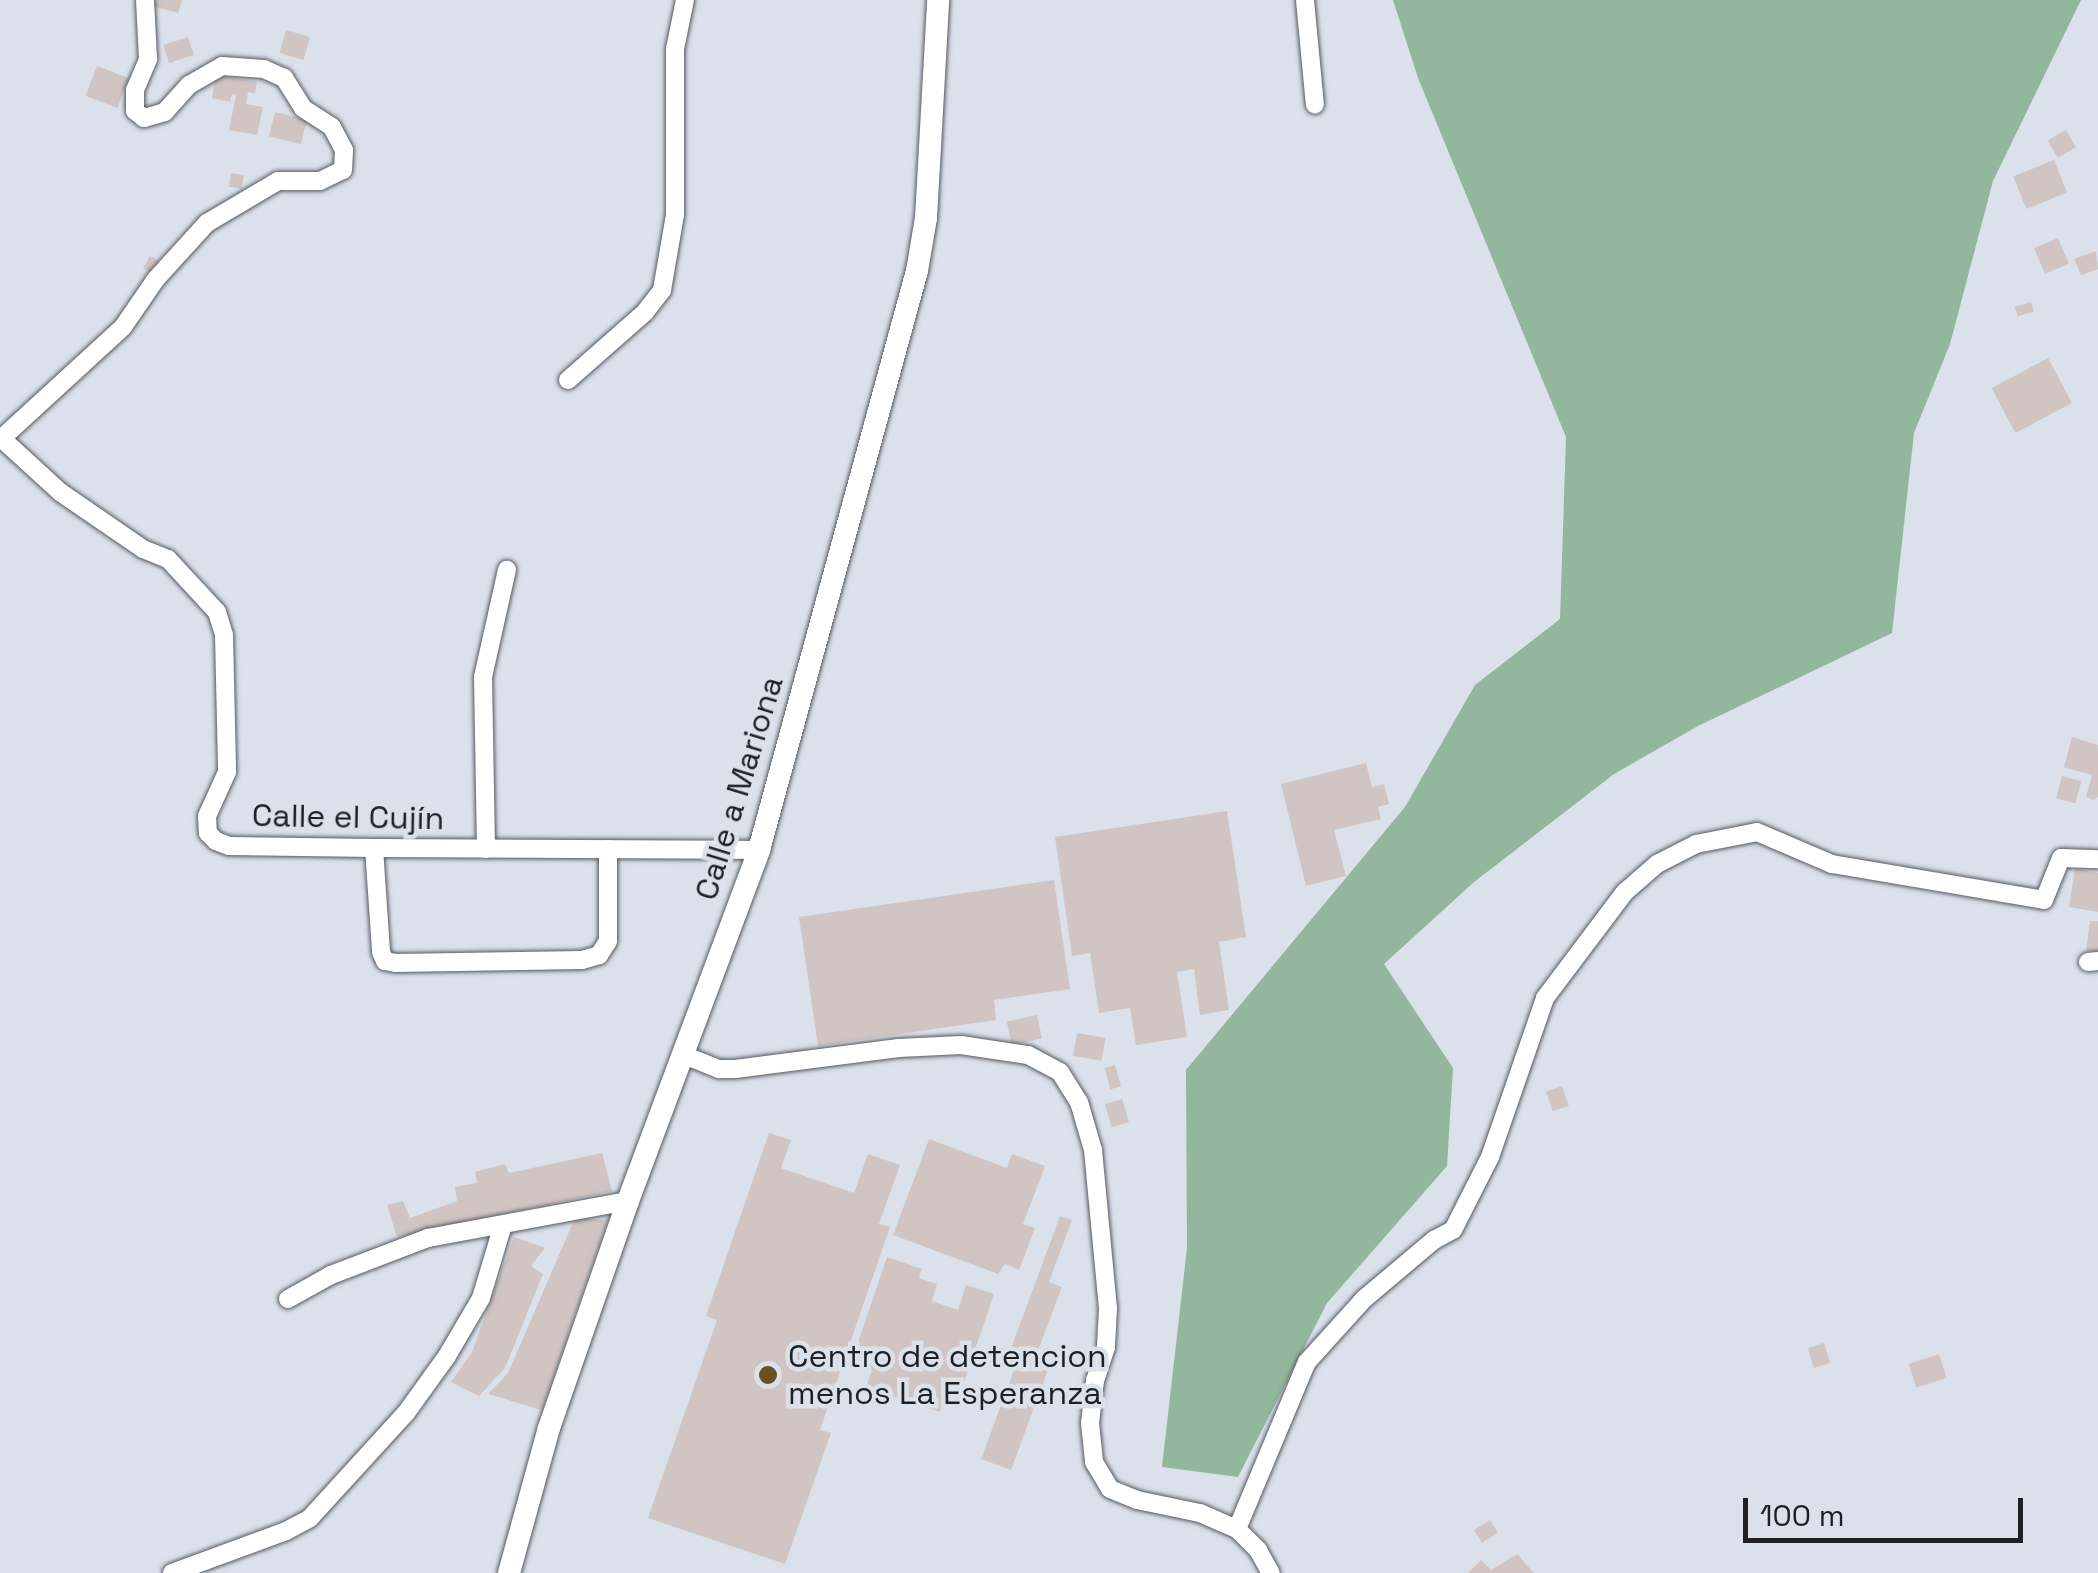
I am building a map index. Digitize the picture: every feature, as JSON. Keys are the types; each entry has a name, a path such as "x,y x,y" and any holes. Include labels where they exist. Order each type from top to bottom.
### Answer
{"main road":[{"name":"Calle a Mariona","path":"509,1573 550,1428 628,1202 759,850 917,271 926,218 938,0"}],"street":[{"path":"1,437 123,327 156,279 207,223 278,180 320,181 343,170 344,150 332,127 303,108 284,78 264,69 222,66 188,85 164,112 144,118 135,111 135,90 148,60 144,0"},
{"path":"568,380 644,312 662,290 675,215 675,49 685,0"},
{"path":"1305,0 1315,105"},
{"name":"Calle el Cujín","path":"1,437 60,492 144,549 168,559 217,612 224,635 227,772 207,816 208,832 230,846 759,850"},
{"path":"486,849 483,676 506,570"},
{"path":"1237,1529 1307,1362 1364,1299 1434,1240 1453,1230 1490,1157 1545,998 1614,905 1656,864 1696,844 1757,832 1832,864 2044,900 2061,858 2098,859"},
{"path":"374,848 381,952 386,961 396,964 582,960 599,955 608,941 608,849"},
{"path":"684,1055 704,1065 734,1069 899,1048 961,1046 1028,1054 1060,1072 1078,1102 1093,1150 1108,1308 1106,1347 1095,1380 1090,1423 1094,1462 1110,1489 1137,1500 1200,1513 1237,1529 1258,1550 1271,1573"},
{"path":"288,1300 331,1275 428,1238 502,1228 628,1202"},
{"path":"172,1573 310,1518 406,1413 447,1356 481,1298 502,1228"}],"green space":[{"path":"1393,0 2081,0 1993,181 1950,344 1914,433 1892,633 1698,726 1614,774 1474,882 1384,964 1453,1068 1447,1166 1327,1303 1238,1477 1162,1467 1187,1248 1186,1070 1405,807 1475,685 1560,619 1566,437 1418,78"}],"building":[{"path":"153,0 182,0 178,13 152,6"},
{"path":"286,30 310,37 303,60 279,53"},
{"path":"188,37 194,55 169,63 163,45"},
{"path":"97,66 129,78 117,108 86,96"},
{"path":"216,75 257,82 255,93 248,92 246,104 263,107 257,135 229,130 236,95 232,94 230,102 212,98"},
{"path":"275,112 307,120 301,144 269,136"},
{"path":"2066,130 2076,147 2058,158 2048,140"},
{"path":"2054,160 2067,192 2026,209 2013,176"},
{"path":"231,173 244,175 242,189 229,187"},
{"path":"2058,238 2069,264 2045,274 2034,248"},
{"path":"2096,251 2098,269 2081,275 2074,259"},
{"path":"150,256 161,262 155,275 143,268"},
{"path":"2031,302 2034,312 2018,317 2015,307"},
{"path":"2048,358 2072,403 2015,433 1991,388"},
{"path":"2072,737 2098,745 2098,797 2093,800 2086,797 2092,775 2064,767"},
{"path":"1366,763 1372,787 1384,784 1389,804 1378,807 1381,819 1334,830 1346,876 1306,886 1281,784"},
{"path":"2062,776 2081,781 2075,803 2056,798"},
{"path":"1227,811 1246,937 1219,942 1229,1010 1200,1015 1194,969 1177,972 1187,1037 1136,1045 1130,1008 1099,1013 1090,953 1072,956 1055,837"},
{"path":"2075,869 2098,873 2098,912 2069,907"},
{"path":"1054,880 1070,989 994,1000 996,1020 818,1046 799,917"},
{"path":"2090,921 2098,921 2098,952 2086,951"},
{"path":"1037,1015 1042,1038 1012,1045 1007,1021"},
{"path":"1077,1033 1106,1038 1102,1061 1073,1056"},
{"path":"1115,1065 1121,1086 1110,1089 1104,1068"},
{"path":"1562,1086 1569,1106 1553,1111 1546,1092"},
{"path":"1122,1099 1129,1122 1112,1127 1105,1104"},
{"name":"Centro de detencion menos La Esperanza","path":"769,1133 791,1140 781,1168 854,1193 868,1154 900,1165 879,1224 890,1227 820,1430 831,1433 785,1564 648,1518 717,1320 706,1316"},
{"path":"929,1139 1007,1168 1012,1154 1045,1166 1023,1224 1035,1228 1019,1270 1005,1264 998,1274 893,1235"},
{"path":"602,1153 612,1191 397,1237 387,1205 403,1201 410,1218 457,1201 455,1187 477,1183 475,1172 505,1164 509,1173"},
{"path":"1060,1216 1072,1220 1049,1282 1062,1287 1034,1361 1049,1367 1011,1470 981,1459 1019,1357 1009,1354"},
{"path":"575,1218 608,1220 542,1410 488,1394 508,1373"},
{"path":"514,1237 545,1248 531,1266 543,1274 505,1368 479,1396 451,1382 472,1352"},
{"path":"887,1257 922,1269 919,1278 937,1284 932,1301 958,1310 966,1285 994,1294 960,1394 947,1390 940,1412 866,1387 872,1370 851,1363"},
{"path":"1824,1343 1830,1363 1814,1368 1808,1348"},
{"path":"1939,1354 1947,1378 1916,1388 1909,1364"},
{"path":"1490,1520 1498,1533 1482,1543 1474,1530"},
{"path":"1517,1554 1534,1573 1468,1573 1481,1560 1491,1570"}],"place":[{"name":"Centro de detencion menos La Esperanza","path":"768,1375"}]}
